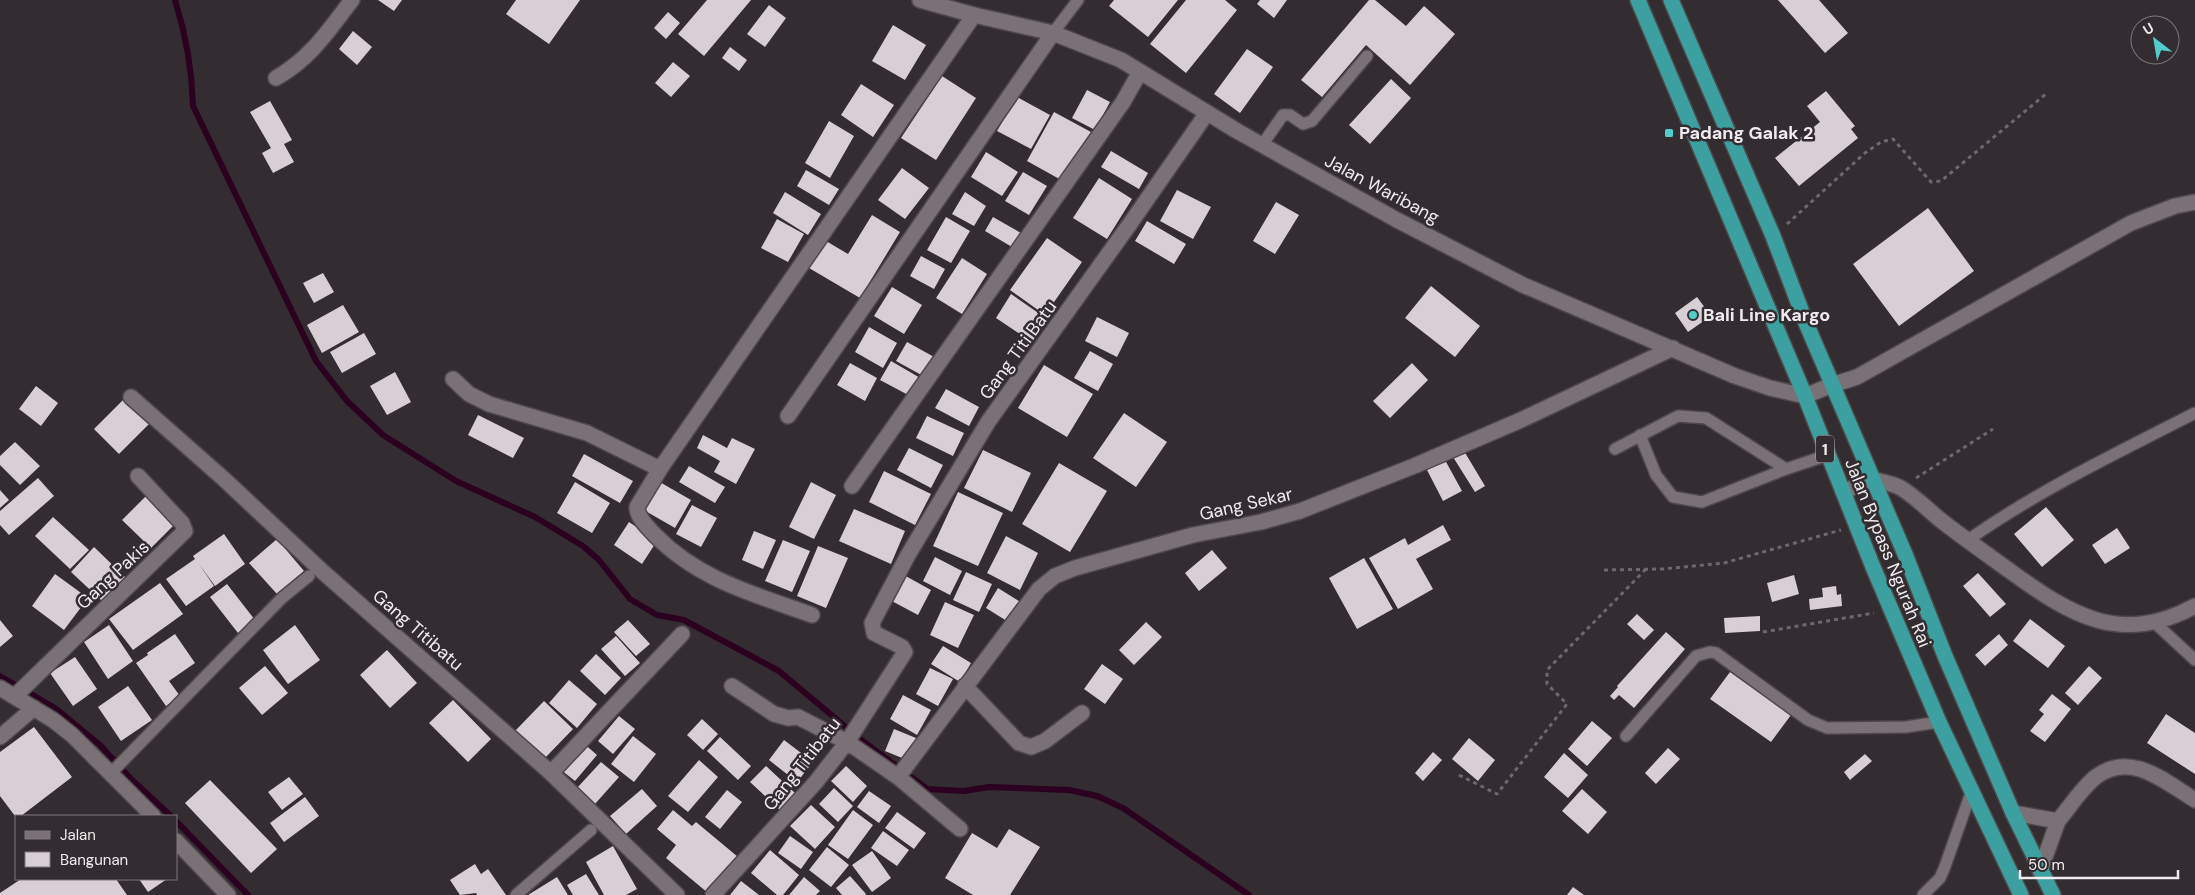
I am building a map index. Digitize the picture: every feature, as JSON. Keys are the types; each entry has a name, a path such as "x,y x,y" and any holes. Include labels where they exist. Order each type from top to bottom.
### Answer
{"highway":[{"name":"Jalan Bypass Ngurah Rai","path":"1638,0 1805,396 1891,610 1939,722 2020,895"},
{"name":"Jalan Bypass Ngurah Rai","path":"1671,0 1773,236 1832,386 1905,554 1945,656 2013,813 2053,895"}],"street":[{"path":"276,78 299,64 312,51 352,0"},
{"name":"Jalan Waribang","path":"920,0 974,15 1053,33 1088,45 1121,60 1206,113 1397,220 1523,285 1735,376 1770,388 1805,396"},
{"path":"812,615 720,581 673,553 647,526 637,510 642,498 660,469 974,15"},
{"path":"788,416 1053,33"},
{"path":"852,486 1123,102 1140,72"},
{"name":"Gang Titi Batu","path":"902,647 874,632 872,627 874,618 908,555 988,422 1132,221 1206,113"},
{"path":"1805,396 1857,377 2131,223 2175,206 2195,202"},
{"name":"Gang Sekar","path":"901,772 1039,589 1055,576 1193,536 1261,522 1300,511 1422,463 1521,420 1673,348"},
{"path":"453,380 469,394 489,404 588,433 660,469"},
{"name":"Gang Titibatu","path":"131,397 225,480 323,572 551,773 677,895"},
{"name":"Gang Pakis","path":"19,691 185,532 182,523 138,476"},
{"path":"1843,492 1872,479 1900,488 2024,581 2062,605 2086,617 2112,624 2155,623 2195,606"},
{"path":"551,773 682,634"},
{"name":"Gang Titibatu","path":"713,895 792,811 851,735 904,653 902,647"},
{"path":"732,686 774,714 788,718 798,717 851,735 901,772 960,829"},
{"path":"966,686 1019,743 1031,747 1044,741 1082,713"},
{"path":"0,688 19,691 34,708 116,768 152,815"},
{"path":"0,737 34,708"},
{"path":"2040,871 2058,821 2096,777 2119,766 2133,767 2146,771 2195,800"},
{"path":"2013,813 2058,821"},
{"path":"178,843 228,895"}],"lane":[{"path":"1053,33 1078,0"},
{"path":"1262,145 1283,115 1290,115 1303,124 1312,121 1367,56"},
{"path":"1968,540 1997,520 2070,476 2195,414"},
{"path":"1616,449 1678,416 1706,418 1786,469"},
{"path":"1640,435 1656,476 1673,497 1702,502 1786,469 1828,456"},
{"path":"116,768 282,598 309,576"},
{"path":"2155,623 2195,660"},
{"path":"1626,736 1696,656 1710,652 1716,653 1808,720 1827,728 1906,728 1939,722"},
{"path":"1923,895 1940,878 1972,790"},
{"path":"516,895 591,830"}],"path":[{"path":"1773,236 1865,153 1881,142 1893,140 1931,182 1941,180 2047,94"},
{"path":"1900,488 1993,429"},
{"path":"1604,570 1724,563 1856,526"},
{"path":"1459,776 1497,794 1567,704 1547,684 1546,670 1646,569"},
{"path":"1763,632 1891,610"}],"building":[{"path":"378,0 402,0 394,11"},
{"path":"516,0 580,0 549,44 506,14"},
{"path":"707,0 751,0 704,56 678,34"},
{"path":"1114,0 1178,0 1148,37 1109,6"},
{"path":"1186,0 1225,0 1237,10 1186,73 1150,44"},
{"path":"1260,0 1287,0 1274,18 1257,4"},
{"path":"1369,0 1375,0 1406,26 1424,6 1455,34 1410,85 1366,45 1322,97 1301,80"},
{"path":"1778,0 1819,0 1848,33 1825,53"},
{"path":"769,5 786,18 765,47 747,34"},
{"path":"668,12 680,23 666,39 654,28"},
{"path":"893,25 926,45 905,80 872,61"},
{"path":"353,31 372,47 357,65 339,49"},
{"path":"730,47 747,60 739,71 722,58"},
{"path":"1247,49 1273,67 1240,113 1214,94"},
{"path":"673,62 690,76 671,97 655,83"},
{"path":"942,76 976,98 936,160 901,138"},
{"path":"1391,79 1411,98 1370,144 1349,125"},
{"path":"861,84 894,105 873,137 841,115"},
{"path":"1087,90 1110,102 1095,130 1072,118"},
{"path":"1826,91 1855,126 1851,129 1858,138 1799,186 1775,158 1820,122 1807,106"},
{"path":"1017,97 1050,115 1031,149 997,131"},
{"path":"270,101 292,140 284,144 294,162 273,173 262,153 271,148 250,112"},
{"path":"1054,112 1091,132 1063,181 1027,161"},
{"path":"829,121 854,136 830,178 805,163"},
{"path":"1111,151 1148,173 1139,189 1101,167"},
{"path":"986,152 1018,172 1002,196 971,177"},
{"path":"902,168 929,188 905,219 878,200"},
{"path":"806,170 839,189 829,205 797,186"},
{"path":"1023,172 1047,186 1029,215 1005,201"},
{"path":"1099,178 1132,199 1107,239 1073,218"},
{"path":"1177,190 1211,207 1193,239 1160,221"},
{"path":"785,192 821,214 808,235 773,213"},
{"path":"965,192 986,206 974,226 952,214"},
{"path":"1276,202 1299,215 1275,254 1253,241"},
{"path":"1928,208 1974,271 1899,326 1853,264"},
{"path":"872,215 900,232 860,298 809,268 826,241 848,254"},
{"path":"946,217 970,231 951,263 927,250"},
{"path":"993,217 1021,233 1012,247 985,231"},
{"path":"777,219 804,234 788,262 761,248"},
{"path":"1147,221 1186,244 1174,264 1135,241"},
{"path":"1047,238 1082,262 1045,315 1010,290"},
{"path":"921,256 945,269 934,289 910,276"},
{"path":"962,258 987,274 962,314 936,298"},
{"path":"323,273 334,292 314,303 303,283"},
{"path":"1431,286 1480,326 1455,357 1405,318"},
{"path":"892,287 922,305 904,334 874,316"},
{"path":"1011,294 1047,319 1032,342 996,318"},
{"name":"Bali Line Kargo","path":"1697,297 1711,316 1688,332 1675,313"},
{"path":"343,305 359,332 322,353 307,325"},
{"path":"1097,317 1129,333 1117,357 1085,341"},
{"path":"869,327 897,343 883,368 855,352"},
{"path":"364,333 376,354 342,373 330,352"},
{"path":"907,342 936,358 925,377 896,361"},
{"path":"1090,351 1113,364 1098,391 1074,378"},
{"path":"891,361 922,379 912,397 880,380"},
{"path":"850,363 877,378 865,401 837,385"},
{"path":"1412,363 1428,380 1390,418 1373,401"},
{"path":"1044,365 1093,394 1067,437 1018,408"},
{"path":"395,372 411,402 387,415 370,386"},
{"path":"36,386 58,403 41,426 19,409"},
{"path":"946,389 979,407 969,426 935,408"},
{"path":"124,399 149,424 119,454 94,429"},
{"path":"1124,413 1167,442 1136,487 1093,458"},
{"path":"478,415 524,438 513,458 468,435"},
{"path":"927,416 964,433 953,456 916,438"},
{"path":"703,435 727,448 732,438 755,449 736,484 714,472 720,461 697,448"},
{"path":"15,442 40,466 20,485 0,465 0,456"},
{"path":"909,448 943,465 931,488 897,470"},
{"path":"983,450 1031,473 1012,512 964,488"},
{"path":"1464,451 1485,486 1475,492 1453,457"},
{"path":"584,454 633,481 620,503 572,476"},
{"path":"1445,460 1462,491 1443,501 1427,470"},
{"path":"1059,463 1107,491 1070,552 1022,524"},
{"path":"689,466 725,487 715,503 679,482"},
{"path":"884,471 931,494 915,525 869,502"},
{"path":"38,478 54,496 9,535 0,525 0,511"},
{"path":"658,481 691,500 675,528 642,509"},
{"path":"575,482 610,503 592,533 557,513"},
{"path":"811,482 836,495 814,539 789,527"},
{"path":"0,490 9,500 0,508"},
{"path":"958,492 1003,513 978,566 933,546"},
{"path":"146,496 175,524 151,548 122,520"},
{"path":"692,505 717,518 701,547 676,534"},
{"path":"2046,507 2074,540 2042,567 2014,534"},
{"path":"854,509 905,531 891,564 839,541"},
{"path":"53,517 89,550 70,569 35,536"},
{"path":"629,522 657,541 642,564 614,545"},
{"path":"1443,525 1451,540 1416,559 1433,589 1398,609 1369,558 1405,538 1408,545"},
{"path":"2117,528 2130,548 2105,564 2092,545"},
{"path":"754,531 776,540 763,569 742,560"},
{"path":"224,534 245,564 215,586 199,564 214,586 186,606 166,579 195,559 193,556"},
{"path":"1006,536 1038,553 1020,590 987,573"},
{"path":"277,539 304,571 277,594 249,563"},
{"path":"783,540 810,551 792,592 765,581"},
{"path":"818,546 848,558 826,608 797,596"},
{"path":"94,547 125,577 102,601 71,572"},
{"path":"1212,550 1227,568 1199,591 1185,573"},
{"path":"935,557 962,571 950,595 923,581"},
{"path":"1364,558 1393,609 1357,629 1329,578"},
{"path":"966,572 992,584 979,612 953,600"},
{"path":"1978,573 2006,604 1990,617 1963,586"},
{"path":"55,574 88,598 64,630 32,606"},
{"path":"902,574 931,590 918,615 888,599"},
{"path":"1794,575 1799,594 1772,602 1767,583"},
{"path":"160,583 183,614 133,650 109,619"},
{"path":"227,584 255,620 238,633 210,597"},
{"path":"1836,586 1837,595 1841,594 1842,606 1810,610 1809,599 1823,597 1822,588"},
{"path":"998,588 1022,603 1010,623 986,608"},
{"path":"945,602 974,615 958,648 930,635"},
{"path":"1637,614 1654,630 1644,640 1627,624"},
{"path":"1760,616 1760,631 1725,633 1724,618"},
{"path":"2030,619 2065,646 2048,668 2013,641"},
{"path":"0,620 13,636 0,647"},
{"path":"628,620 650,644 636,656 614,632"},
{"path":"1146,622 1162,637 1134,665 1119,650"},
{"path":"109,625 133,661 108,679 84,642"},
{"path":"295,625 320,660 288,684 263,650"},
{"path":"1666,632 1685,649 1634,708 1619,695 1614,700 1610,696 1617,686"},
{"path":"175,634 195,663 169,681 180,696 166,706 136,663"},
{"path":"1999,634 2008,645 1985,666 1975,655"},
{"path":"616,636 640,663 625,676 601,649"},
{"path":"943,646 971,663 960,682 931,664"},
{"path":"387,650 417,683 390,708 360,675"},
{"path":"596,654 621,678 605,695 580,671"},
{"path":"75,657 97,689 73,706 50,673"},
{"path":"1102,664 1123,679 1105,704 1084,689"},
{"path":"265,666 288,693 262,715 239,688"},
{"path":"2089,666 2102,678 2078,705 2065,693"},
{"path":"930,668 953,679 938,706 916,694"},
{"path":"1730,672 1791,715 1771,742 1710,699"},
{"path":"569,680 597,704 577,728 549,703"},
{"path":"128,686 152,720 121,741 98,707"},
{"path":"2052,694 2071,709 2045,742 2030,731 2044,714 2039,710"},
{"path":"903,695 931,710 917,735 890,719"},
{"path":"453,700 491,739 468,762 429,723"},
{"path":"544,701 573,729 544,759 515,731"},
{"path":"2166,714 2195,733 2195,774 2147,743"},
{"path":"619,716 635,729 613,754 598,741"},
{"path":"702,719 718,734 703,750 687,735"},
{"path":"1592,721 1612,738 1587,766 1568,749"},
{"path":"34,727 72,777 22,815 15,816 0,796 0,752"},
{"path":"894,729 916,738 907,760 885,751"},
{"path":"633,736 656,754 634,782 611,764"},
{"path":"720,737 751,766 738,780 707,751"},
{"path":"1469,738 1495,760 1478,781 1452,759"},
{"path":"784,740 813,762 797,782 769,760"},
{"path":"582,742 597,755 575,781 560,769"},
{"path":"1668,748 1680,759 1656,784 1645,773"},
{"path":"1433,752 1442,760 1423,781 1415,773"},
{"path":"1564,753 1588,775 1568,798 1544,777"},
{"path":"1865,754 1872,761 1850,780 1844,772"},
{"path":"699,760 718,777 688,812 668,796"},
{"path":"601,762 619,777 595,804 577,788"},
{"path":"766,766 795,793 780,810 750,782"},
{"path":"846,766 867,786 853,802 831,781"},
{"path":"289,777 303,794 282,810 268,792"},
{"path":"210,780 277,849 251,873 185,803"},
{"path":"834,788 853,806 838,822 819,804"},
{"path":"642,789 657,806 626,834 610,816"},
{"path":"1582,789 1607,812 1588,834 1562,811"},
{"path":"727,790 742,802 720,829 705,817"},
{"path":"869,791 891,806 879,823 857,807"},
{"path":"305,797 319,816 284,842 270,823"},
{"path":"811,805 835,827 815,849 790,826"},
{"path":"673,810 692,826 696,822 738,857 708,893 666,858 676,845 657,829"},
{"path":"853,810 873,825 848,859 828,845"},
{"path":"897,812 926,833 914,849 885,828"},
{"path":"1009,829 1040,847 1010,895 973,895 945,878 972,833 997,848"},
{"path":"883,831 909,850 897,866 871,848"},
{"path":"790,836 813,852 801,869 778,853"},
{"path":"613,846 637,889 626,895 604,895 586,862"},
{"path":"827,847 849,865 831,887 809,870"},
{"path":"770,850 799,875 783,895 777,895 751,873"},
{"path":"872,851 891,878 872,892 852,865"},
{"path":"475,864 481,874 488,869 506,895 477,895 476,893 460,895 450,880"},
{"path":"586,874 599,895 573,895 567,885"},
{"path":"850,876 865,895 842,895 836,888"},
{"path":"557,877 568,895 528,895"},
{"path":"804,877 820,891 816,895 789,895"},
{"path":"20,880 117,880 127,895 0,895 0,893"},
{"path":"140,880 166,880 148,892"},
{"path":"741,881 759,895 730,895"},
{"path":"1573,887 1584,895 1567,895"}],"waterway":[{"path":"175,0 188,52 193,106 316,361 347,401 383,435 456,481 535,517 583,546 599,560 630,599 657,615 684,620 779,671 860,739 927,789 964,791 989,787 1069,790 1097,796 1123,808 1249,895"},
{"path":"0,676 55,708 100,745 132,780 170,815"},
{"path":"178,823 248,895"}],"place":[{"name":"Padang Galak 2","path":"1669,133"},
{"name":"Bali Line Kargo","path":"1693,315"}]}
